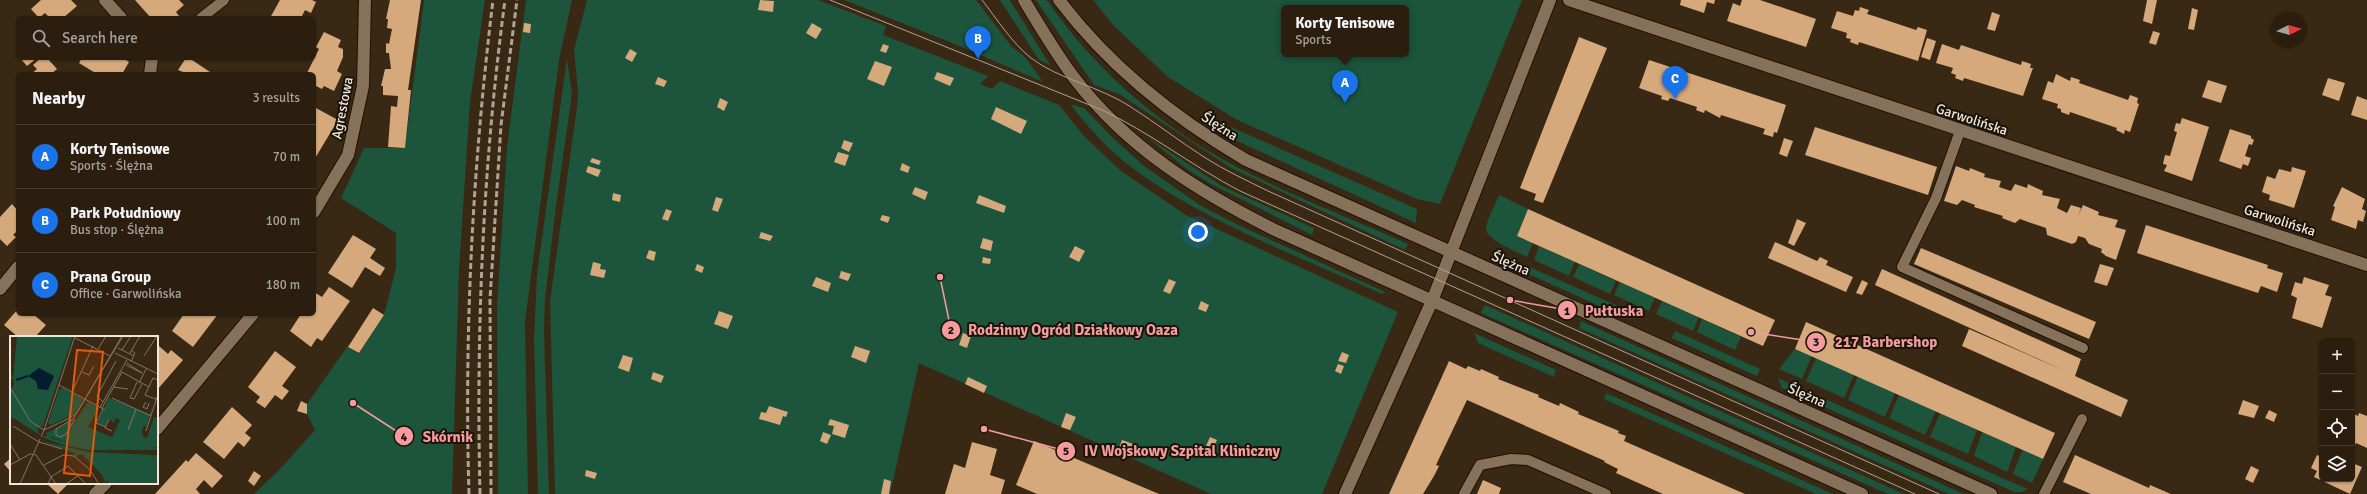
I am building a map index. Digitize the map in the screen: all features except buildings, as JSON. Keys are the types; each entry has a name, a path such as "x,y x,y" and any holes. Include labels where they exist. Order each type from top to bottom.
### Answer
{"main road":[{"path":"105,0 120,16"},
{"name":"Agrestowa","path":"316,209 348,155 363,86 365,0"},
{"path":"1024,0 1063,63 1088,95 1119,127 1160,163 1208,195 1239,212 1432,301 1862,494"},
{"name":"Ślężna","path":"1059,0 1071,16 1125,73 1160,104 1208,138 1246,160 1991,494"},
{"path":"1345,494 1432,301 1550,0"},
{"name":"Garwolińska","path":"1568,0 2367,265"},
{"path":"150,72 152,60"},
{"path":"2,284 16,269"},
{"path":"158,428 252,316"},
{"path":"95,494 105,484"}],"lane":[{"path":"204,16 224,0"},
{"path":"1960,130 1936,198 1902,267 2083,348"},
{"path":"2044,494 2082,419"},
{"path":"1464,494 1480,465 1511,459 1528,460 1606,494"}],"green space":[{"path":"424,0 485,0 470,102 459,270 452,494 254,494 280,469 315,430 307,414 307,404 347,347 359,354 384,315 396,268 396,233 341,198 364,148 405,148"},
{"path":"526,0 572,0 559,60 525,322 528,494 498,494 497,306 507,147"},
{"path":"587,0 818,0 886,26 883,35 988,76 980,84 992,89 1000,81 1059,105 1084,136 1121,171 1186,215 1398,312 1322,494 1211,494 919,363 890,494 555,494 550,301 577,107 578,91 574,50"},
{"path":"844,0 976,0 1012,47 1025,57 1043,82 952,43"},
{"path":"1000,0 1010,0 1050,65 1039,60"},
{"path":"1036,0 1047,0 1084,48 1127,91 1150,111 1200,146 1247,172 1292,194 1408,244 1405,250 1231,168 1119,94 1094,85"},
{"path":"1093,0 1522,0 1440,204 1417,199 1237,120 1168,77 1114,26"},
{"path":"567,58 572,94 556,206 545,300 544,331 549,494 538,494 534,339 537,274"},
{"path":"1070,104 1084,108 1112,137 1144,166 1200,205 1234,223 1385,292 1382,294 1286,252 1188,204 1131,167 1114,153"},
{"path":"1231,127 1417,209 1416,223 1237,141 1231,133"},
{"path":"1147,137 1222,186 1314,228 1312,235 1211,184 1188,170"},
{"path":"1499,195 1528,209 1517,236 1533,243 1527,257 1496,241 1487,232 1487,223"},
{"path":"1539,246 1575,262 1569,276 1534,260"},
{"path":"1507,257 1627,310 1624,317 1504,263"},
{"path":"1579,264 1616,281 1610,294 1573,277"},
{"path":"1620,282 1655,298 1649,311 1614,295"},
{"path":"1662,301 1699,317 1693,331 1656,314"},
{"path":"1485,305 1904,494 1888,494 1481,313"},
{"path":"1702,319 1741,337 1735,350 1697,332"},
{"path":"1581,321 1964,494 1949,494 1579,328"},
{"path":"1675,331 1760,369 1757,376 1672,338"},
{"path":"1474,333 1556,370 1554,377 1478,343"},
{"path":"1795,349 1812,356 1802,379 1779,369"},
{"path":"1816,358 1854,375 1844,398 1806,381"},
{"path":"1858,376 1895,393 1885,417 1848,400"},
{"path":"1778,378 2028,489 2022,492 2014,492 1782,388"},
{"path":"1606,393 1833,494 1816,494 1604,399"},
{"path":"1899,395 1936,411 1925,435 1889,418"},
{"path":"1940,413 1977,430 1968,454 1930,437"},
{"path":"1982,432 2016,447 2007,472 1974,456"},
{"path":"2022,450 2043,459 2032,483 2013,474"}],"tram line":[{"path":"830,0 1102,110 1120,119 1240,191 1915,494"},
{"path":"982,0 1011,38 1031,58 1054,72 1119,100 1204,157 1235,175 1939,494"}],"railway":[{"path":"469,494 468,370 472,246 480,123 493,0"},
{"path":"480,494 480,308 486,185 497,62 505,0"},
{"path":"491,494 490,299 501,125 517,0"}],"place":[{"name":"Park Południowy","path":"978,59"},
{"name":"Prana Group","path":"1675,99"},
{"name":"Korty Tenisowe","path":"1345,103"},
{"name":"Rodzinny Ogród Działkowy Oaza","path":"940,277"},
{"name":"Pułtuska","path":"1510,300"},
{"name":"217 Barbershop","path":"1751,332"},
{"name":"Skórnik","path":"353,403"},
{"name":"IV Wojskowy Szpital Kliniczny","path":"984,429"}]}
